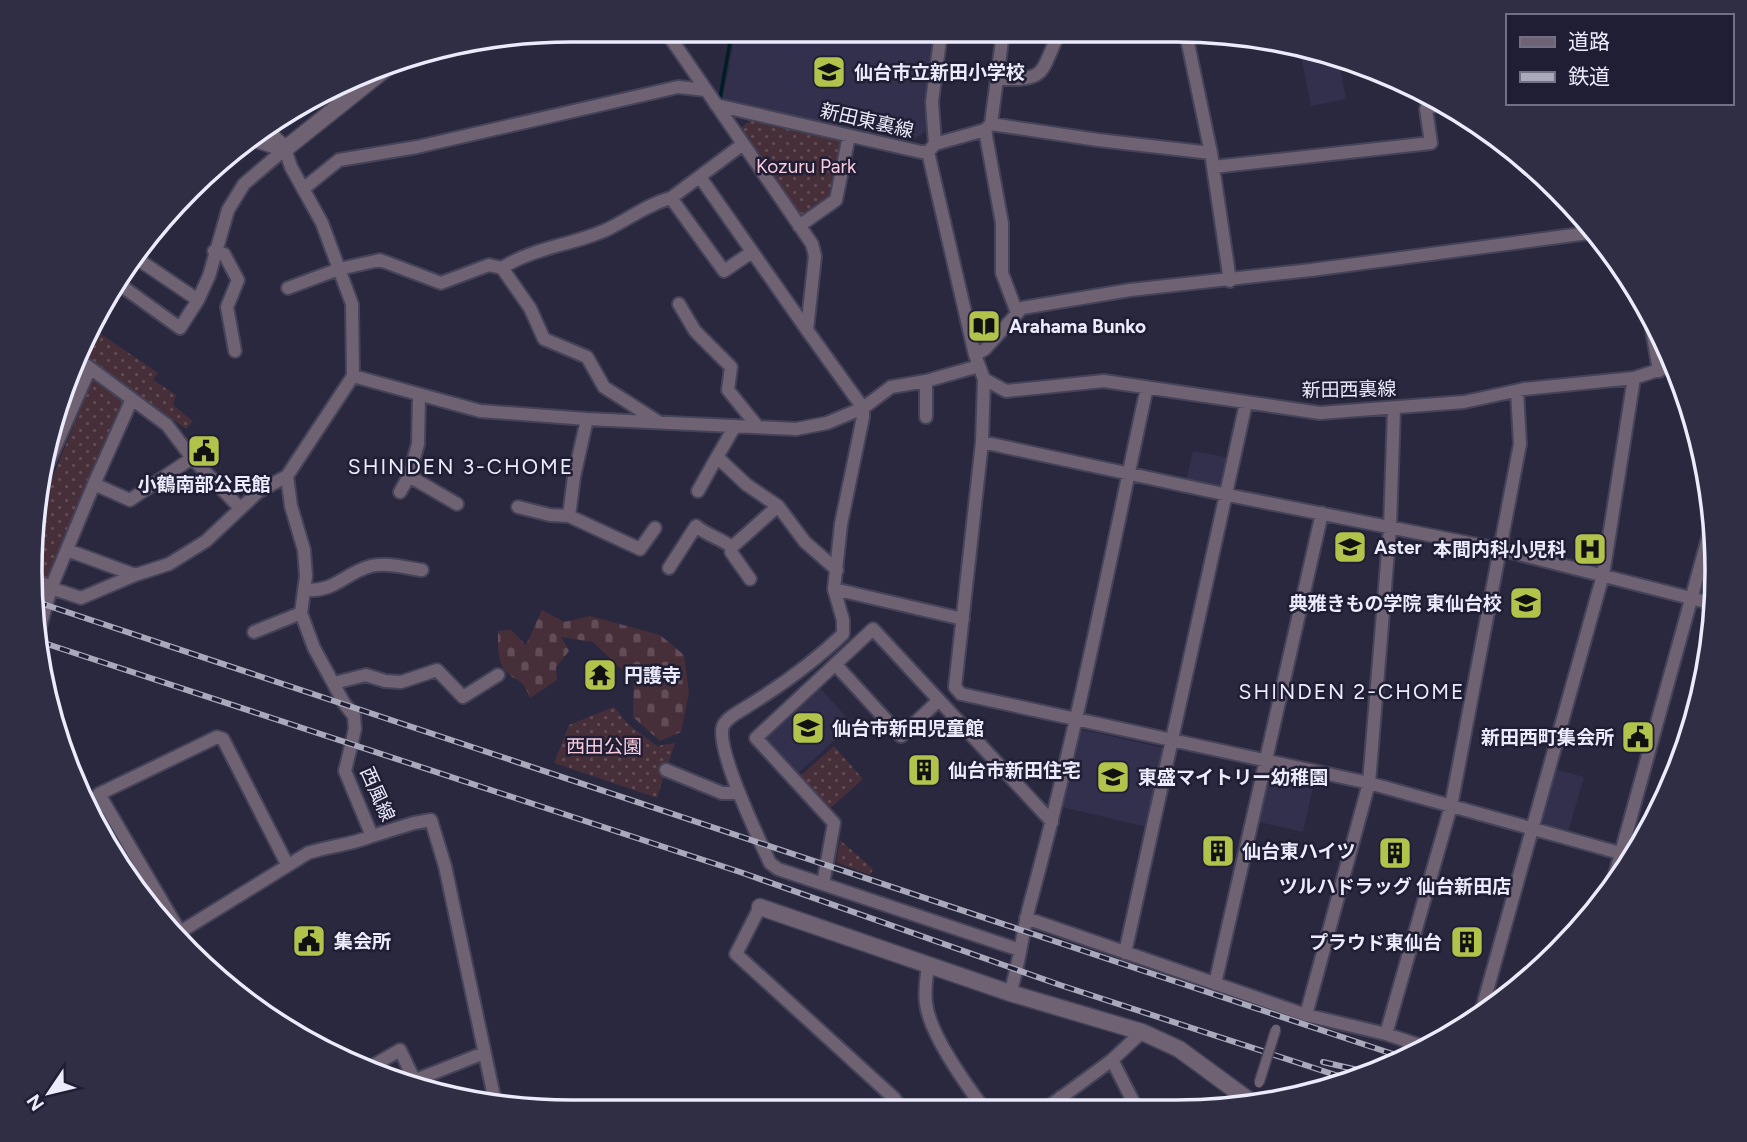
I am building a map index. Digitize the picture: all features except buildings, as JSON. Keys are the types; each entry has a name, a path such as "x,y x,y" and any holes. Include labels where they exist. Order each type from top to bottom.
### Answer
{"street":[{"path":"673,42 812,244 815,256 807,330"},
{"path":"941,42 932,102 932,148 979,366 982,442 956,687 961,694 1369,783 1623,854"},
{"path":"1002,42 988,127 1002,223 1002,273 1017,313"},
{"path":"997,79 1029,79 1041,73 1055,42"},
{"path":"1188,42 1211,153 1230,281"},
{"path":"124,288 180,328 209,276 214,251 228,210 244,184 369,82"},
{"path":"303,189 339,160 417,148 678,88 706,90"},
{"name":"新田東裏線","path":"716,105 921,152 988,127 1211,153"},
{"path":"1213,167 1431,143 1426,109 1430,107"},
{"path":"132,399 67,550 43,586 81,598 169,564 206,541 258,492 287,476 353,376 352,304 322,223 290,167 285,149 270,136"},
{"path":"799,226 836,200 849,136"},
{"path":"260,143 285,149"},
{"path":"502,268 516,259 606,230 660,201 671,198 743,144"},
{"path":"700,177 863,408 841,524 834,589 843,620 843,634 816,658 723,726 722,736 738,793 770,863 778,869 1020,950"},
{"path":"671,198 724,271 752,251"},
{"path":"979,366 985,349 1022,308 1130,290 1230,281 1584,234"},
{"path":"214,251 224,254 238,280 227,307 235,351"},
{"path":"288,288 339,269 380,260 441,283 489,265 502,268 530,307 544,339 587,357 604,387 658,422"},
{"path":"142,262 198,300"},
{"path":"679,304 695,331 731,367 728,390 758,427"},
{"path":"1655,348 1659,371"},
{"path":"84,364 167,425 192,458 240,508"},
{"path":"353,376 480,411 796,429 827,423 863,408 891,387 926,381 979,366"},
{"name":"新田西裏線","path":"979,366 1006,391 1104,381 1320,412 1394,409 1464,402 1517,391 1634,378 1665,369"},
{"path":"59,438 90,368"},
{"path":"1484,1001 1603,575 1634,378"},
{"path":"926,381 926,417"},
{"path":"1010,993 1026,918 1077,718 1147,387"},
{"path":"1386,1034 1451,806 1520,444 1517,391"},
{"path":"400,492 409,476 418,444 419,395"},
{"path":"1125,953 1228,495 1246,403"},
{"path":"1306,1014 1369,783 1390,527 1394,409"},
{"path":"569,516 574,477 587,419"},
{"path":"698,491 735,426"},
{"path":"982,442 1499,549 1704,601"},
{"path":"717,457 747,485 778,506 805,542 837,570"},
{"path":"94,484 130,500 192,458"},
{"name":"西風線","path":"287,476 291,506 304,550 306,576 301,613 314,649 354,716 355,729 345,771 372,836 431,820 445,866 493,1094"},
{"path":"409,476 457,504"},
{"path":"750,579 731,552 732,547 778,506"},
{"path":"518,507 550,515 569,516 640,549 655,528"},
{"path":"1215,985 1322,513"},
{"path":"669,568 696,526 707,536 720,538 732,547"},
{"path":"67,550 135,575"},
{"path":"1632,840 1704,550"},
{"path":"304,590 327,589 363,568 376,565 422,570"},
{"path":"834,589 963,619"},
{"path":"254,632 301,613"},
{"path":"823,884 834,823 756,738 873,629 1052,822"},
{"path":"835,664 901,736 939,701"},
{"path":"334,683 366,675 385,681 401,682 437,670 463,697 498,675"},
{"path":"170,916 99,794 217,737 223,738 287,864"},
{"path":"666,770 722,793 738,793"},
{"path":"182,930 308,853 372,836"},
{"path":"895,1100 736,954 760,907 1010,993 1142,1032 1179,1049 1242,1095"},
{"path":"1026,918 1215,985 1306,1014 1413,1043"},
{"path":"928,964 926,1004 934,1027 978,1100"},
{"path":"1259,1083 1276,1029"},
{"path":"1057,1100 1112,1060 1142,1032"},
{"path":"377,1063 400,1050 413,1076"},
{"path":"421,1078 484,1053"},
{"path":"1112,1060 1132,1100"},
{"path":"1061,1097 1064,1100"}],"shaded area":[{"name":"仙台市立新田小学校","path":"734,42 934,42 924,107 928,130 914,139 722,102"},
{"path":"1301,57 1340,68 1346,99 1311,106"},
{"path":"1193,451 1230,458 1224,488 1186,481"},
{"name":"仙台市新田児童館","path":"817,685 853,724 795,776 764,742 764,733"},
{"name":"東盛マイトリー幼稚園","path":"1078,729 1164,748 1147,827 1062,807"},
{"path":"1555,769 1584,777 1568,832 1540,824"},
{"path":"1269,773 1314,783 1303,832 1259,822"}],"green space":[{"name":"Kozuru Park","path":"750,120 844,140 834,200 803,220 740,129"},
{"path":"99,333 158,373 153,380 176,395 173,405 193,421 186,429 87,358"},
{"path":"93,379 125,400 47,582 42,581 42,571 50,484"},
{"path":"542,610 564,622 590,616 660,635 684,655 689,693 681,732 660,741 633,717 634,676 619,667 593,642 561,637 569,651 556,667 557,680 530,698 524,686 504,669 500,661 498,631 511,630 526,645"},
{"name":"西田公園","path":"614,707 628,724 657,746 675,743 657,798 554,763 569,725"},
{"path":"834,746 863,779 826,812 797,779"},
{"path":"840,840 873,869 870,875 836,862"}],"waterway":[{"path":"720,98 730,42"}],"railway":[{"path":"43,604 1392,1054"},
{"path":"48,644 740,872 1060,985 1336,1075"},
{"path":"1323,1062 1354,1069"}],"place":[{"name":"仙台市立新田小学校","path":"829,72"},
{"name":"Arahama Bunko","path":"984,326"},
{"name":"小鶴南部公民館","path":"204,451"},
{"name":"Aster","path":"1350,547"},
{"name":"本間内科小児科","path":"1590,549"},
{"name":"典雅きもの学院 東仙台校","path":"1526,603"},
{"name":"円護寺","path":"600,675"},
{"name":"仙台市新田児童館","path":"808,728"},
{"name":"新田西町集会所","path":"1638,737"},
{"name":"仙台市新田住宅","path":"924,770"},
{"name":"東盛マイトリー幼稚園","path":"1113,777"},
{"name":"仙台東ハイツ","path":"1218,851"},
{"name":"ツルハドラッグ 仙台新田店","path":"1395,853"},
{"name":"集会所","path":"309,941"},
{"name":"プラウド東仙台","path":"1467,942"}],"district":[{"name":"SHINDEN 3-CHOME","path":"461,467"},
{"name":"SHINDEN 2-CHOME","path":"1352,692"}]}
